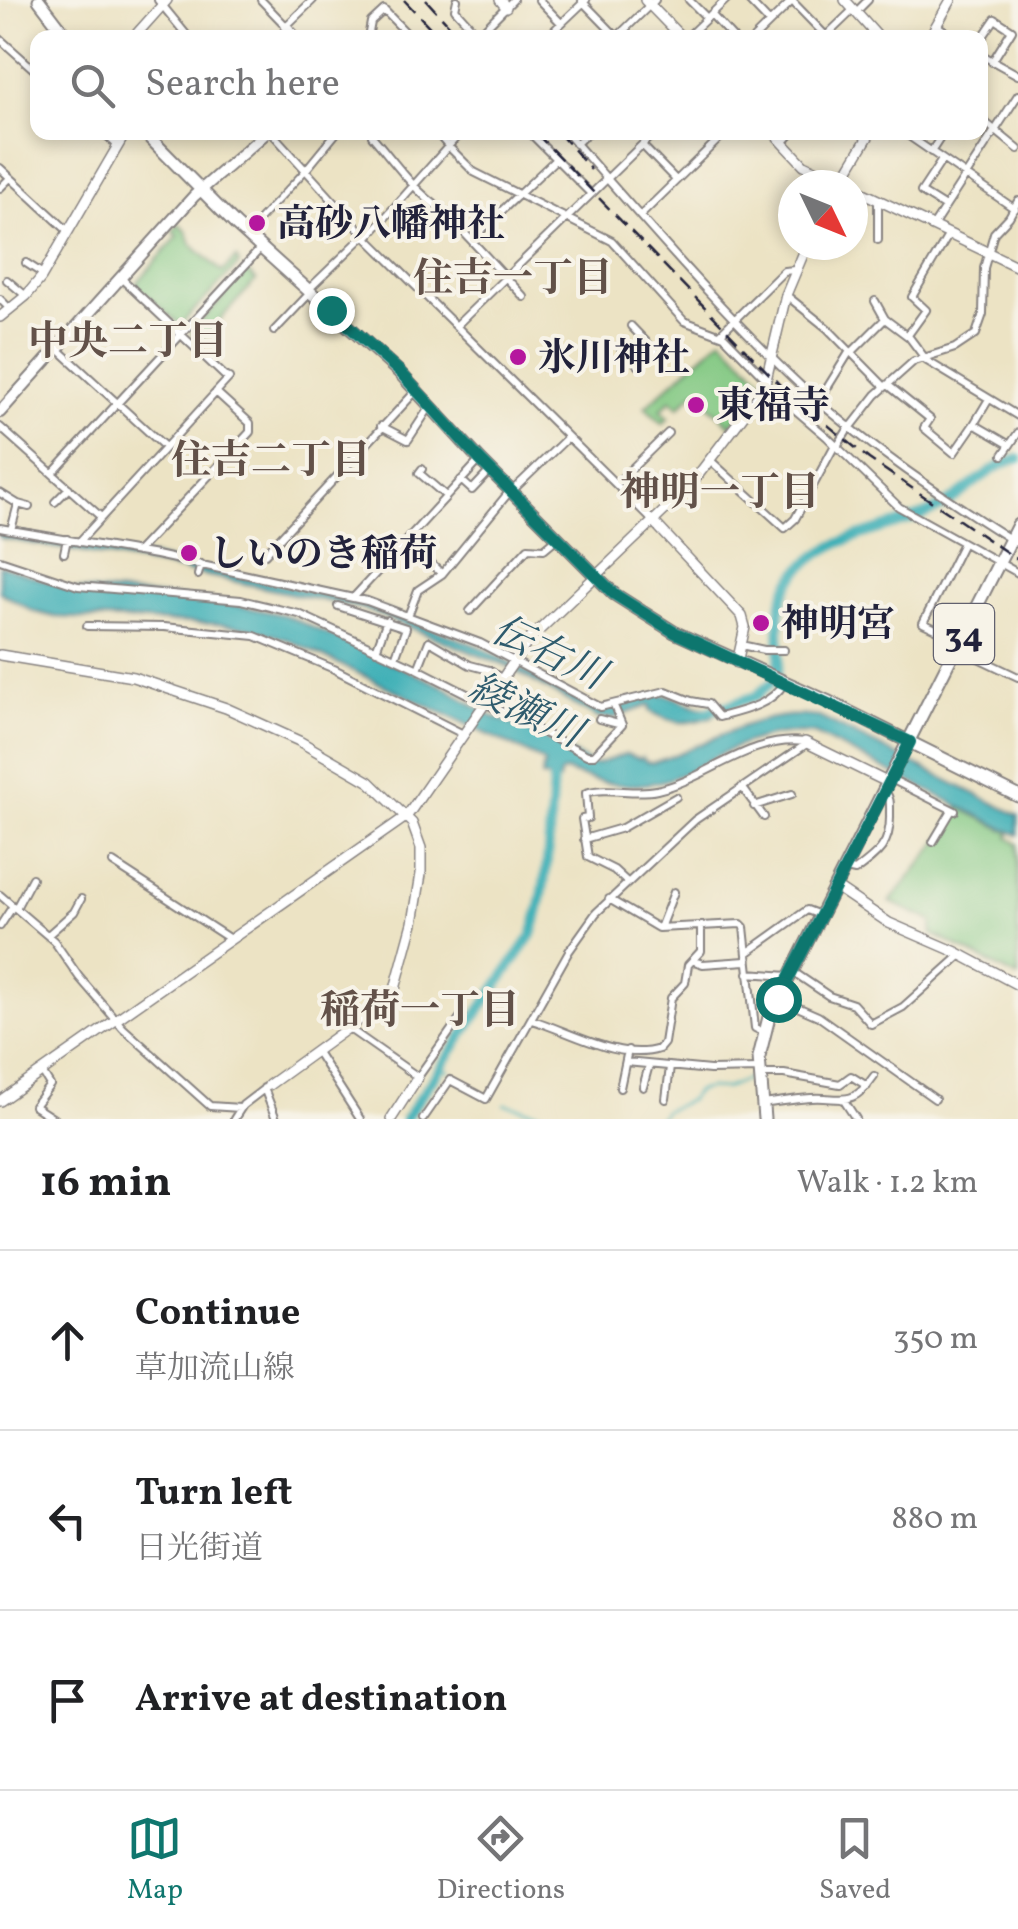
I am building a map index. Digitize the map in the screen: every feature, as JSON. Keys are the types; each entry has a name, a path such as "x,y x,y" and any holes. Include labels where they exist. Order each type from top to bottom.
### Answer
{"main road":[{"path":"39,0 63,30"},
{"path":"152,140 261,248 381,355 593,576 642,614 1018,796"},
{"path":"0,412 200,190 259,140"},
{"name":"34","path":"910,742 1000,562 1014,542 1018,525"},
{"path":"764,1119 759,1072 763,1032 910,742"}],"street":[{"path":"261,0 290,30"},
{"path":"286,26 313,0"},
{"path":"457,0 455,9 474,30"},
{"path":"539,0 561,23"},
{"path":"690,0 725,30"},
{"path":"693,30 726,0"},
{"path":"748,0 770,22"},
{"path":"764,30 793,0 820,30"},
{"path":"845,0 872,30"},
{"path":"832,30 868,0"},
{"path":"933,30 952,0"},
{"path":"554,30 583,1 610,30"},
{"path":"140,30 162,2 184,30"},
{"path":"484,30 506,2"},
{"path":"624,30 650,2 676,30"},
{"path":"369,30 370,22 384,10 404,30"},
{"path":"988,30 995,19 1012,30 992,62"},
{"path":"936,25 943,30"},
{"path":"0,39 30,65"},
{"path":"988,59 1018,75"},
{"path":"933,226 1018,96"},
{"path":"988,124 1018,149"},
{"path":"112,140 118,146"},
{"path":"0,316 26,296 43,274 121,140"},
{"path":"276,140 742,616 745,627 737,663"},
{"path":"260,219 330,140"},
{"path":"376,140 415,183 454,216 456,225 524,297"},
{"path":"443,140 474,172 612,240 684,321 720,334 907,512 1018,572"},
{"path":"274,331 454,140"},
{"path":"537,140 591,194"},
{"path":"573,140 735,320 818,401 1014,542"},
{"path":"576,144 580,140"},
{"path":"456,326 647,140"},
{"path":"640,216 718,140"},
{"path":"852,170 867,140"},
{"path":"711,461 785,528 795,519 836,446 887,386 914,361 954,348 976,334 986,295 984,268 994,233 1017,205 965,176 914,140"},
{"path":"931,152 939,140"},
{"path":"782,142 814,170"},
{"path":"642,145 676,180"},
{"path":"471,240 556,159"},
{"path":"942,160 921,192 945,207"},
{"path":"0,168 68,231"},
{"path":"0,188 10,178"},
{"path":"868,195 1018,267"},
{"path":"878,200 878,240"},
{"path":"908,335 926,310 912,297 949,234"},
{"path":"53,474 261,248"},
{"path":"0,1101 407,816 529,640 689,487 711,461 766,381 786,296 800,260"},
{"path":"26,263 43,274"},
{"path":"720,334 784,270 795,270"},
{"path":"79,542 228,378 121,278"},
{"path":"7,280 26,296"},
{"path":"786,296 930,419 924,428 954,453 989,399"},
{"path":"0,299 10,309"},
{"path":"875,301 885,319 908,335 923,358 1018,416"},
{"path":"818,401 851,352 885,319"},
{"path":"631,326 655,350"},
{"path":"618,346 640,366"},
{"path":"57,348 165,447"},
{"path":"265,554 416,391"},
{"path":"137,553 250,432 250,423 216,392"},
{"path":"381,426 408,440 430,407"},
{"path":"974,424 1010,445"},
{"path":"0,427 101,517"},
{"path":"616,484 668,433"},
{"path":"1004,455 1018,433"},
{"path":"395,658 418,590 442,574 511,492 568,437"},
{"path":"354,597 480,460"},
{"path":"422,470 419,472 446,496"},
{"path":"461,480 472,490 490,471"},
{"path":"55,502 69,488"},
{"path":"0,493 28,507"},
{"path":"11,530 18,504"},
{"path":"0,528 201,564 354,597 408,621"},
{"path":"470,611 528,548 544,550 556,539"},
{"path":"64,552 67,540"},
{"path":"406,540 442,574"},
{"path":"960,641 923,623 963,543"},
{"path":"0,560 78,586 275,606 395,658 587,754 594,755 620,721"},
{"path":"198,575 201,564"},
{"path":"338,606 387,620 456,632 511,665 593,704 614,706 666,691 691,702 708,704 719,716 760,704 777,692 777,680"},
{"path":"376,650 387,620"},
{"path":"87,626 164,627 255,636 290,648 464,732"},
{"path":"418,669 429,641 470,666 502,678"},
{"path":"742,646 784,650"},
{"path":"0,655 133,676 226,708 298,741 370,782 407,816 421,848 421,874 411,932 393,993 240,1108 234,1119"},
{"path":"974,656 1018,677"},
{"path":"614,706 620,721"},
{"path":"599,720 620,721"},
{"path":"627,882 614,870 588,857 582,819 588,818 586,793 651,791 676,785 750,750 786,742 807,742 953,810 933,842"},
{"path":"422,1119 450,1080 486,1099 575,940 609,899 695,820 807,742"},
{"path":"845,869 855,872 885,847 890,828 889,783"},
{"path":"742,787 764,817"},
{"path":"754,806 792,794"},
{"path":"584,839 622,828 676,797"},
{"path":"113,863 230,939"},
{"path":"0,926 32,878"},
{"path":"836,887 878,916 1018,986"},
{"path":"660,928 674,892"},
{"path":"0,895 48,935 115,1019 210,1106 240,1108"},
{"path":"48,935 74,912 80,899"},
{"path":"609,899 660,928 741,924 755,1028 763,1032"},
{"path":"694,960 703,964 747,957 807,910 821,915"},
{"path":"531,1020 564,1029 585,1042 651,1052 662,1046 671,998 685,983 688,965 701,951 701,928"},
{"path":"748,973 791,973 829,996 852,1004 872,1024 903,1007 960,955"},
{"path":"778,999 818,1016 935,1099"},
{"path":"391,1119 462,1015"},
{"path":"348,1028 418,1077"},
{"path":"620,1088 628,1050"},
{"path":"317,1052 360,1119"},
{"path":"626,1062 784,1074 840,1084 851,1076 867,1086"},
{"path":"644,1088 648,1065"},
{"path":"666,1099 670,1068"},
{"path":"41,1071 50,1085 34,1106 54,1119"},
{"path":"762,1104 815,1097 838,1102 867,1086 874,1076"},
{"path":"267,1087 276,1119"},
{"path":"843,1099 856,1119"}],"green space":[{"path":"179,224 191,244 222,272 236,258 239,264 180,325 135,285 178,236 173,231"},
{"path":"247,271 256,280 197,345 191,332"},
{"path":"722,338 762,379 731,426 695,391 679,407 671,400 661,410 668,418 663,424 645,407"},
{"path":"958,807 1010,833 1009,838 1018,844 1018,978 932,934 932,921 890,902 947,831"}],"water":[{"path":"0,531 156,558 369,604 480,647 596,710 666,695 707,707 713,716 674,721 650,711 650,705 614,718 598,718 506,666 364,609 161,566 0,538"},
{"path":"0,565 70,589 209,600 285,615 445,687 489,715 532,732 594,765 626,754 652,763 754,723 796,715 819,717 1018,815 1018,835 814,734 760,739 653,783 615,784 565,771 559,780 542,777 544,763 536,757 286,639 250,628 217,624 55,617 35,612 0,592"}],"waterway":[{"name":"伝右川","path":"704,713 756,696 776,679 783,599 799,570 815,557 852,538 933,511 995,469 1018,459"},
{"name":"綾瀬川","path":"405,1119 532,935 546,873 554,767"},
{"path":"442,1066 449,1071"},
{"path":"659,1119 664,1111 690,1100 696,1091 724,1089 752,1077"},
{"path":"505,1104 565,1119"}],"railway":[{"path":"404,0 432,30"},
{"path":"426,0 454,30"},
{"path":"543,140 782,387 869,459 1018,560"},
{"path":"565,140 591,170"}],"place":[{"name":"高砂八幡神社","path":"257,223"},
{"name":"氷川神社","path":"518,357"},
{"name":"東福寺","path":"696,405"},
{"name":"しいのき稲荷","path":"189,553"},
{"name":"神明宮","path":"761,623"}],"district":[{"name":"住吉一丁目","path":"513,277"},
{"name":"中央二丁目","path":"128,340"},
{"name":"住吉二丁目","path":"271,459"},
{"name":"神明一丁目","path":"720,491"},
{"name":"稲荷一丁目","path":"420,1009"}],"route":[{"path":"331,310 400,372 480,460 614,594 674,632 910,742 778,999"}]}
